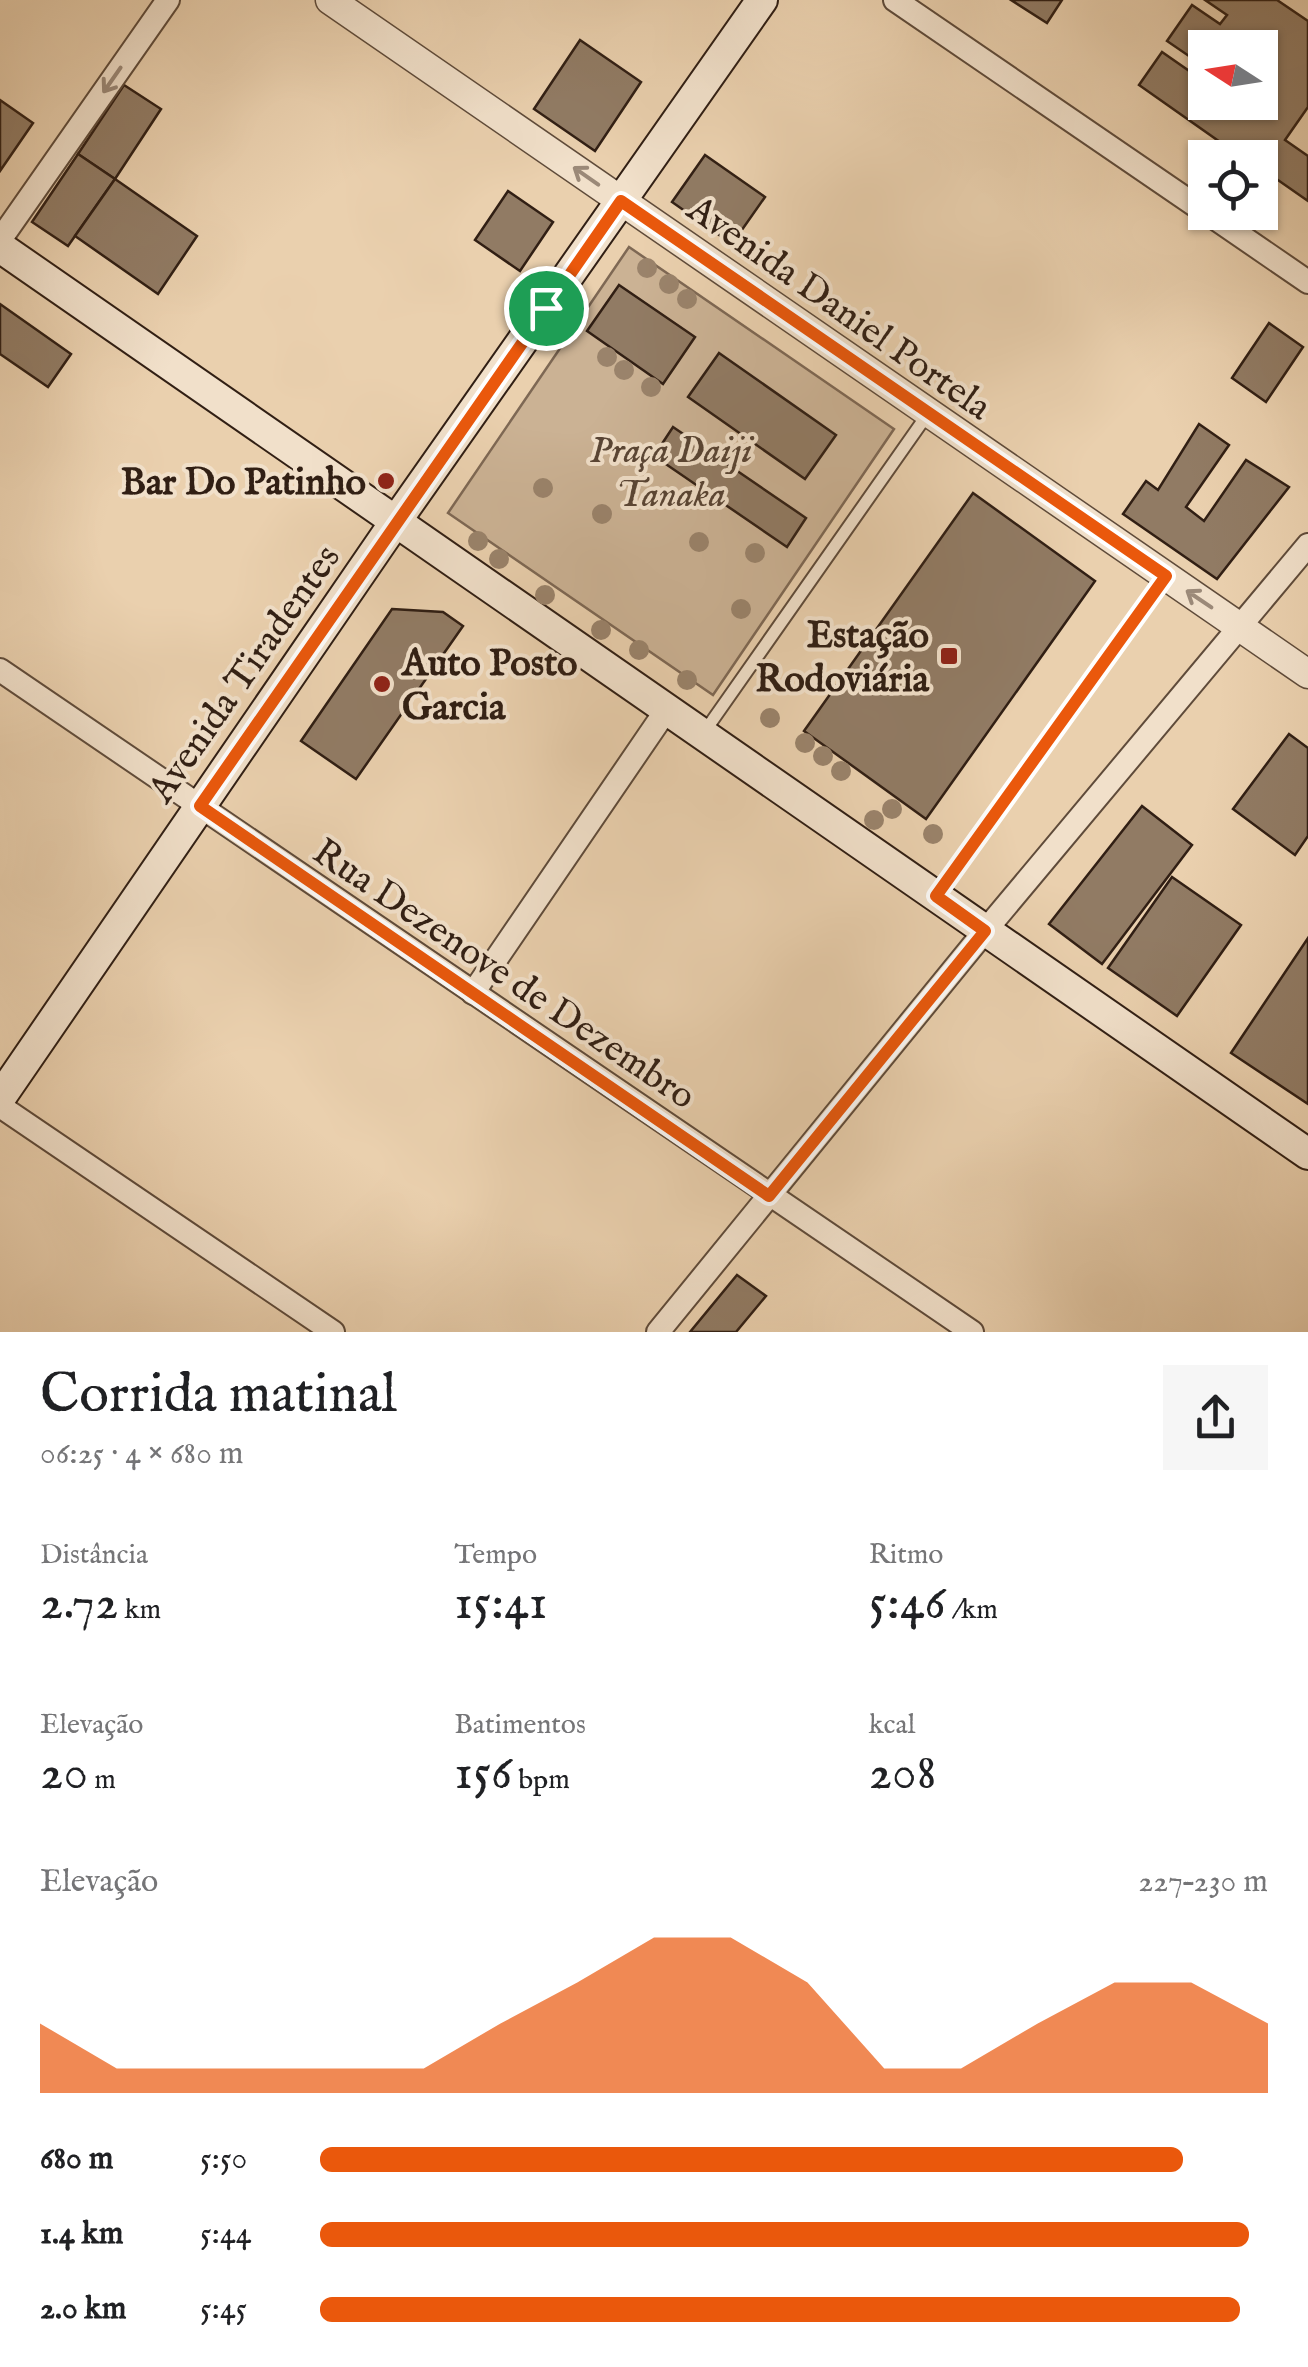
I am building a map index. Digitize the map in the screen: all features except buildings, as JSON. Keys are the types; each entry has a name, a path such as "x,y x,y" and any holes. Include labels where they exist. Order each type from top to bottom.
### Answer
{"main road":[{"name":"Avenida Tiradentes","path":"0,1098 396,521 762,0"},
{"path":"0,244 1308,1154"}],"street":[{"path":"0,244 168,0"},
{"name":"Avenida Daniel Portela","path":"330,0 1308,674"},
{"path":"896,0 1188,200"},
{"path":"1232,230 1308,282"},
{"path":"658,1332 985,931 1308,545"},
{"name":"Rua Dezenove de Dezembro","path":"0,670 972,1332"},
{"path":"472,993 667,709"},
{"path":"0,1106 333,1332"}],"lane":[{"path":"703,734 929,413"},
{"path":"936,896 1166,576"}],"green space":[{"name":"Praça Daiji Tanaka","path":"629,247 894,429 713,695 448,513"}],"place":[{"name":"Bar Do Patinho","path":"386,481"},
{"name":"Estação Rodoviária","path":"949,656"},
{"name":"Auto Posto Garcia","path":"382,684"}],"route":[{"path":"621,201 1166,576 936,896 985,931 769,1196 200,806 546,308 621,201"}]}
